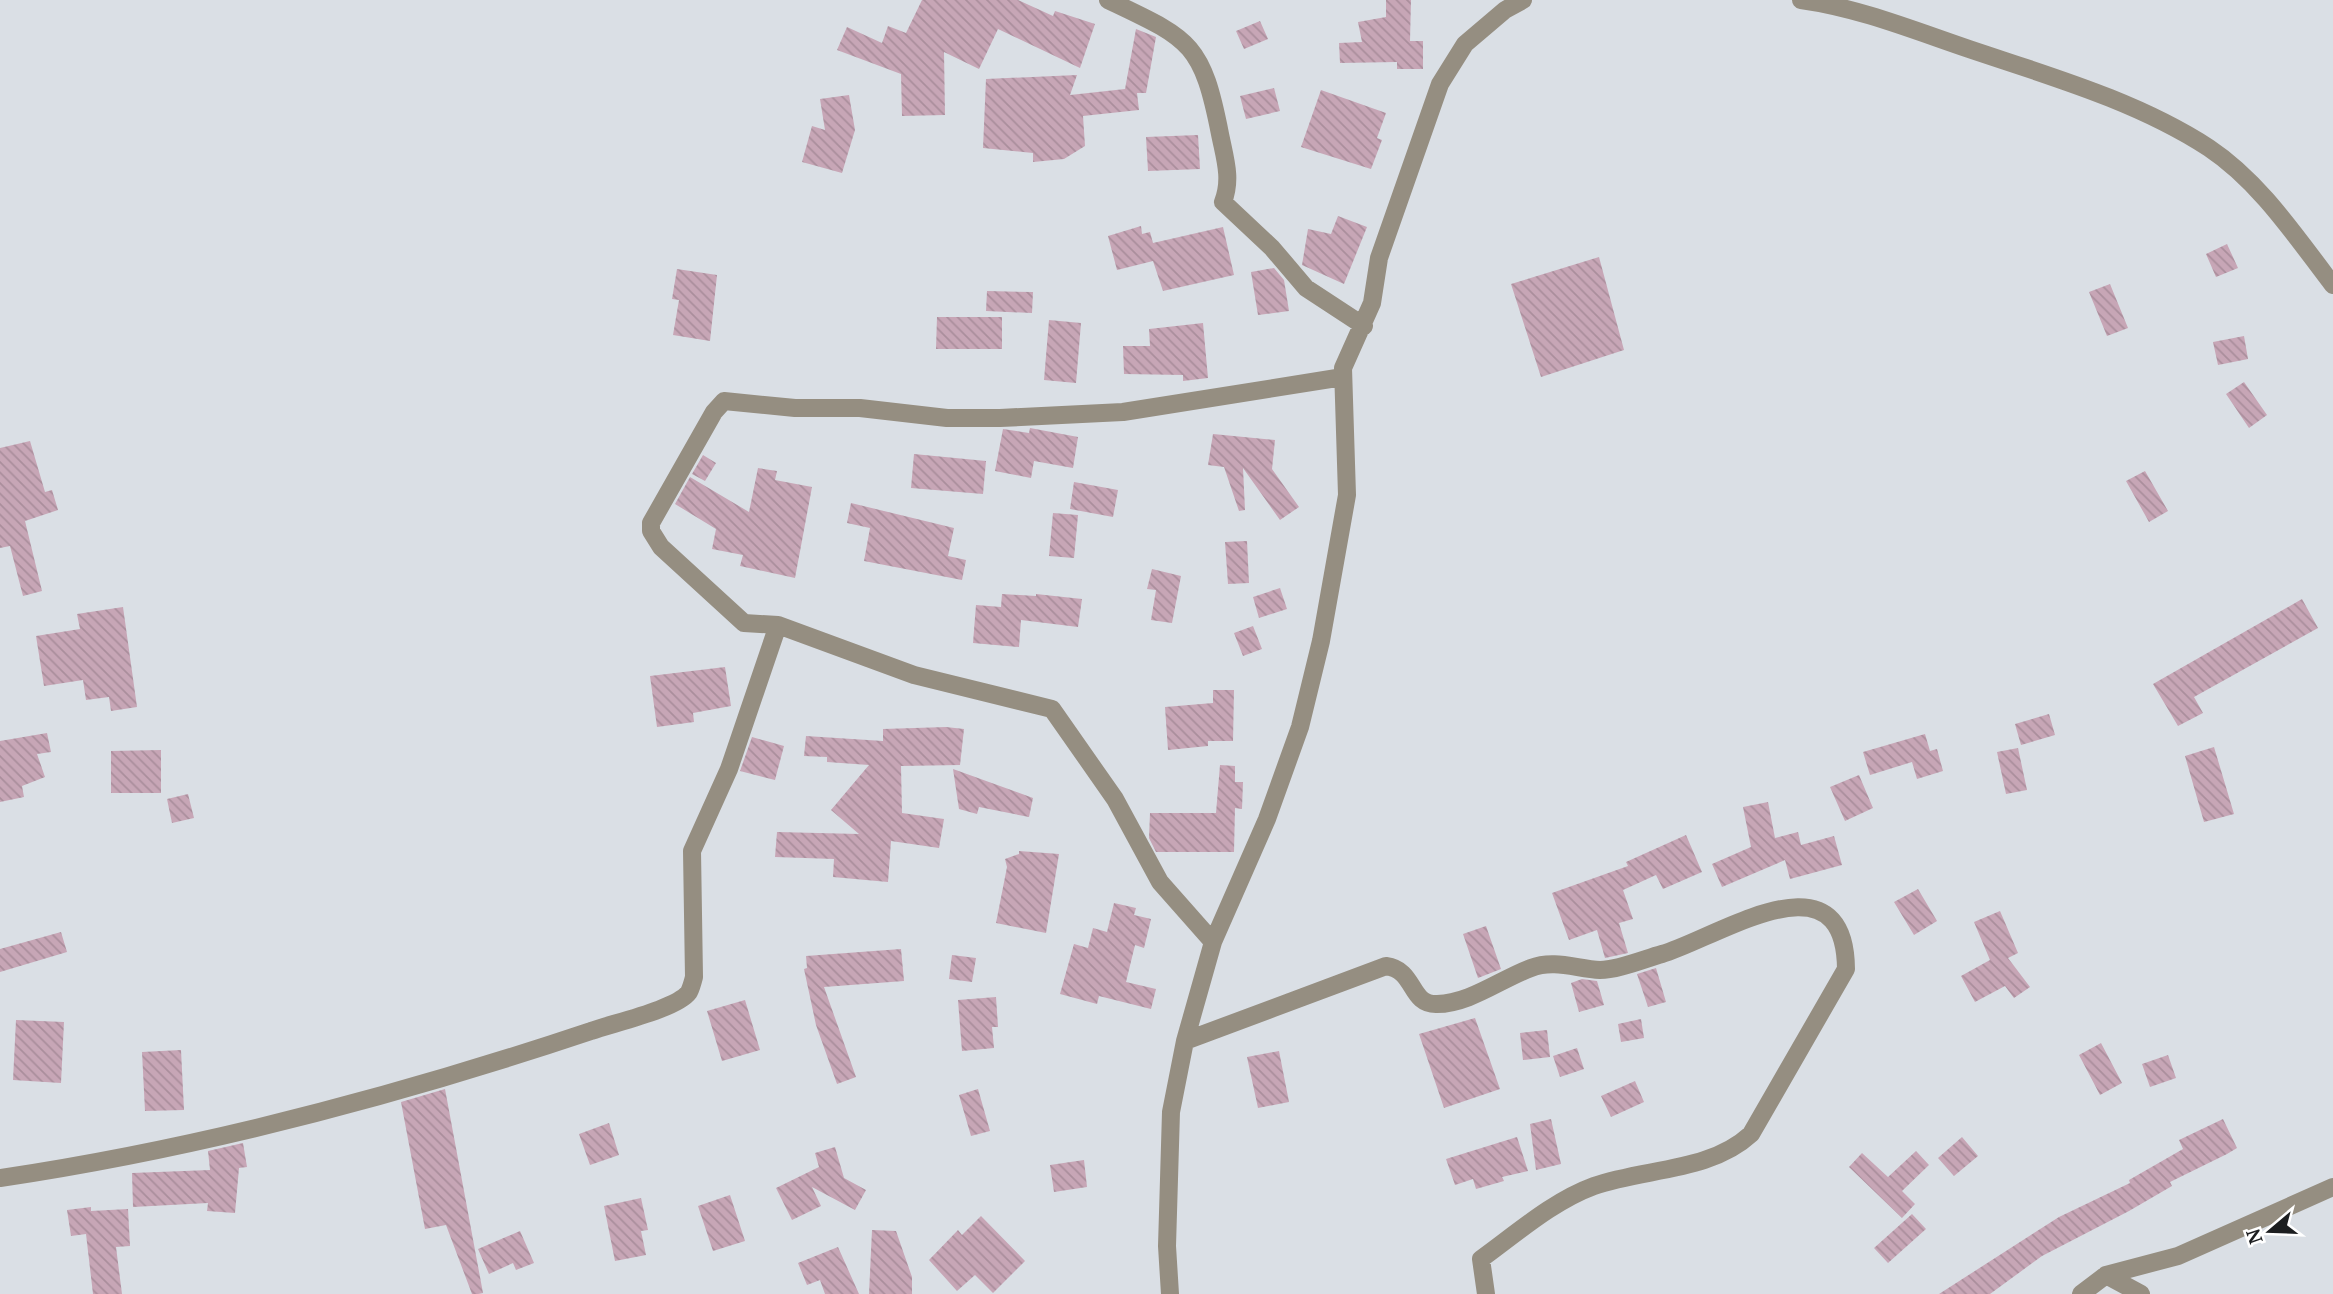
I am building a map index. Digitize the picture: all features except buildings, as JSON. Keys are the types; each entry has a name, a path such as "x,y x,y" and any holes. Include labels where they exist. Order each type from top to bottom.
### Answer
{"street":[{"path":"1108,0 1166,28 1186,43 1202,63 1212,92 1230,184 1223,202 1272,248 1306,288 1364,326"},
{"path":"1170,1294 1167,1246 1171,1111 1185,1041 1213,942 1276,793 1300,727 1321,641 1346,495 1347,436 1343,368 1372,303 1379,258 1440,84 1465,44 1505,10 1523,0"},
{"path":"1801,0 1840,5 2063,81 2155,119 2210,148 2257,188 2333,285"},
{"path":"1213,942 1160,882 1115,799 1052,709 914,675 778,625 744,623 661,547 651,531 656,513 714,412 724,401 795,408 860,408 947,418 1014,417 1123,412 1343,377"},
{"path":"0,1178 95,1164 334,1111 671,1004 688,992 694,977 692,851 729,769 778,625"},
{"path":"1185,1041 1385,966 1396,968 1405,975 1416,996 1426,1003 1449,1003 1532,967 1571,964 1601,970 1665,953 1750,915 1786,907 1806,908 1825,915 1836,924 1846,944 1846,969 1751,1134 1740,1145 1708,1159 1596,1185 1559,1204 1481,1259 1486,1294"},
{"path":"2081,1294 2106,1275 2178,1256 2333,1187"},
{"path":"2106,1275 2141,1294"}]}
